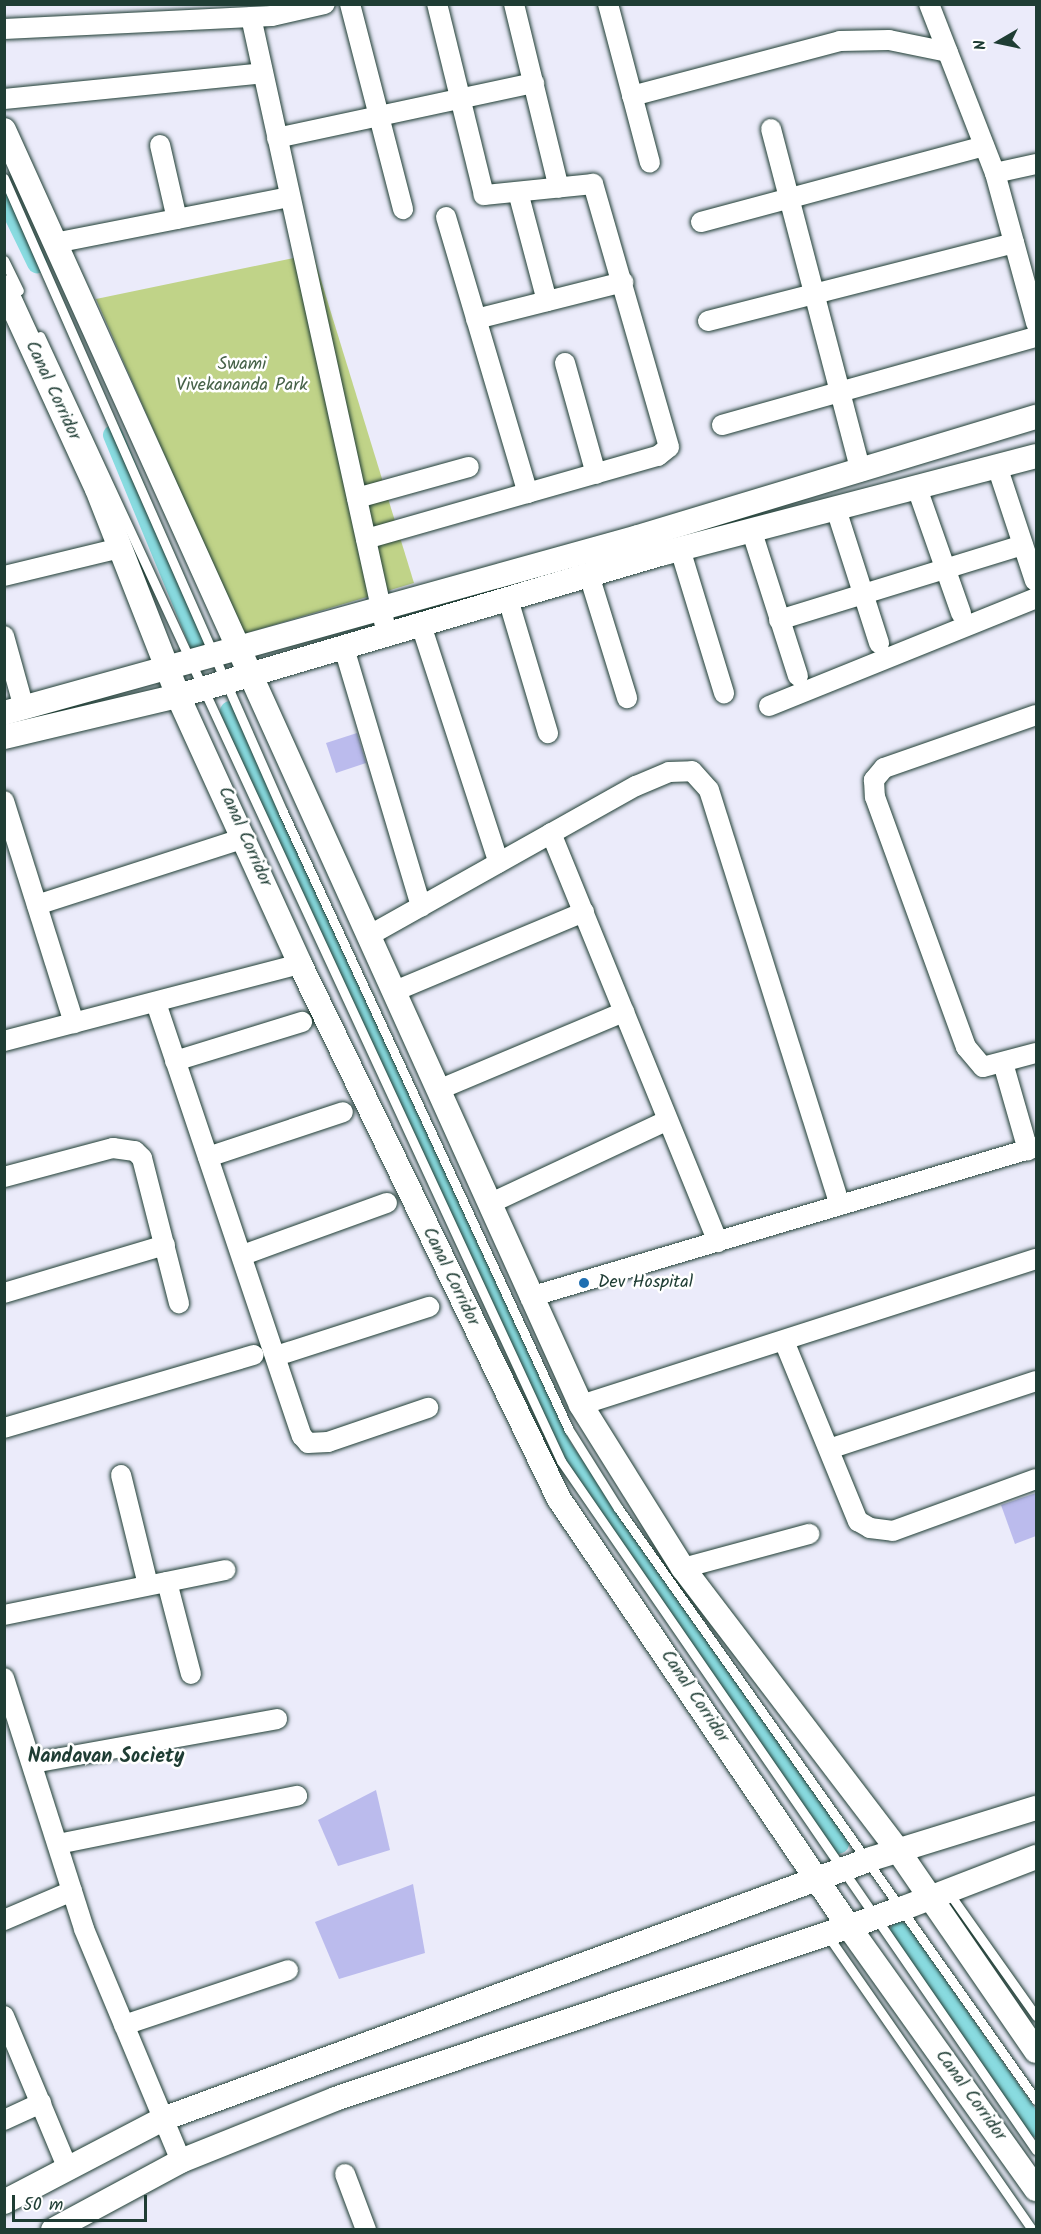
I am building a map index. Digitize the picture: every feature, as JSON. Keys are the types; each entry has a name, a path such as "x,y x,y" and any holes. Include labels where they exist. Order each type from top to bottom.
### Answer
{"street":[{"path":"350,4 403,209"},
{"path":"366,539 658,456 669,447 593,184 484,195 437,4"},
{"path":"514,4 559,188"},
{"path":"608,4 650,163"},
{"path":"929,4 995,173 1036,323"},
{"path":"4,29 125,12 238,12 322,5"},
{"path":"238,12 263,73 387,635"},
{"path":"632,96 840,41 889,40 948,52"},
{"path":"4,99 263,73"},
{"path":"277,138 534,83"},
{"path":"771,129 786,199 861,471"},
{"path":"4,130 242,648 438,1090 491,1203 530,1297 581,1405 684,1568 897,1849 938,1895 1036,2051"},
{"path":"160,145 177,219"},
{"path":"700,222 984,146"},
{"path":"995,173 1036,164"},
{"path":"518,192 547,301"},
{"path":"55,243 290,197"},
{"path":"446,217 528,493"},
{"path":"708,321 1014,243"},
{"path":"476,319 622,282"},
{"name":"Canal Corridor","path":"7,297 120,548 178,696 245,838 300,964 559,1499 819,1881 838,1930 1036,2189"},
{"path":"722,425 1036,338"},
{"path":"565,363 596,474"},
{"path":"4,636 14,710 242,648 861,471 1036,417"},
{"path":"4,737 178,696 680,549 1036,456"},
{"path":"769,706 1036,589 998,466"},
{"path":"357,498 470,467"},
{"path":"917,488 961,613"},
{"path":"836,509 879,643"},
{"path":"752,532 798,676"},
{"path":"779,620 1023,545"},
{"path":"4,576 120,548"},
{"path":"680,549 724,693"},
{"path":"588,575 627,698"},
{"path":"508,599 548,733"},
{"path":"421,625 499,863"},
{"path":"344,648 421,907"},
{"path":"1036,715 884,768 874,780 875,797 966,1047 983,1066 1003,1064 1036,1053"},
{"path":"370,936 551,833 669,772 692,771 704,778 840,1205"},
{"path":"4,801 74,1023"},
{"path":"551,833 718,1242"},
{"path":"37,905 245,838"},
{"path":"394,991 584,912"},
{"path":"4,1041 300,964"},
{"path":"156,1003 276,1356 308,1443 328,1442 428,1408"},
{"path":"438,1090 624,1012"},
{"path":"176,1061 302,1022"},
{"path":"530,1297 1032,1148 1003,1064"},
{"path":"208,1157 343,1112"},
{"path":"491,1203 668,1120"},
{"path":"4,1177 125,1146 142,1158 179,1302"},
{"path":"243,1255 387,1203"},
{"path":"4,1293 165,1245"},
{"path":"581,1405 1036,1259"},
{"path":"276,1356 429,1307"},
{"path":"784,1341 858,1521 878,1531 893,1531 1036,1479"},
{"path":"4,1428 254,1355"},
{"path":"829,1449 1036,1381"},
{"path":"121,1475 191,1674"},
{"path":"684,1568 809,1534"},
{"path":"4,1615 225,1570"},
{"path":"5,1681 72,1891 124,2025 181,2161"},
{"path":"33,1763 277,1719"},
{"path":"58,1844 297,1796"},
{"path":"4,2202 163,2119 819,1881 897,1849 1036,1808"},
{"path":"53,2229 181,2161 335,2099 904,1908 1036,1857"},
{"path":"4,1920 72,1891"},
{"path":"124,2025 288,1970"},
{"path":"4,2016 9,2040 41,2103 68,2169"},
{"path":"4,2120 41,2103"},
{"path":"345,2174 366,2229"}],"lane":[{"path":"4,178 218,654 283,812 569,1430 618,1508 871,1859 1036,2100"},
{"path":"4,260 205,688 561,1461 1036,2150"},
{"path":"938,1895 1036,2016"},
{"path":"838,1930 1032,2229"}],"green space":[{"name":"Swami Vivekananda Park","path":"313,254 414,583 243,634 96,299"}],"building":[{"path":"357,733 366,763 336,773 326,743"},
{"path":"1036,1493 1036,1536 1015,1544 1001,1505"},
{"path":"376,1790 390,1850 338,1866 318,1820"},
{"path":"413,1884 425,1953 339,1979 315,1922"}],"waterway":[{"path":"4,195 37,263"},
{"path":"113,435 199,643"},
{"path":"230,711 562,1448 839,1844"},
{"path":"900,1932 1036,2127"}],"place":[{"name":"Dev Hospital","path":"584,1283"}],"district":[{"name":"Nandavan Society","path":"106,1757"}]}
